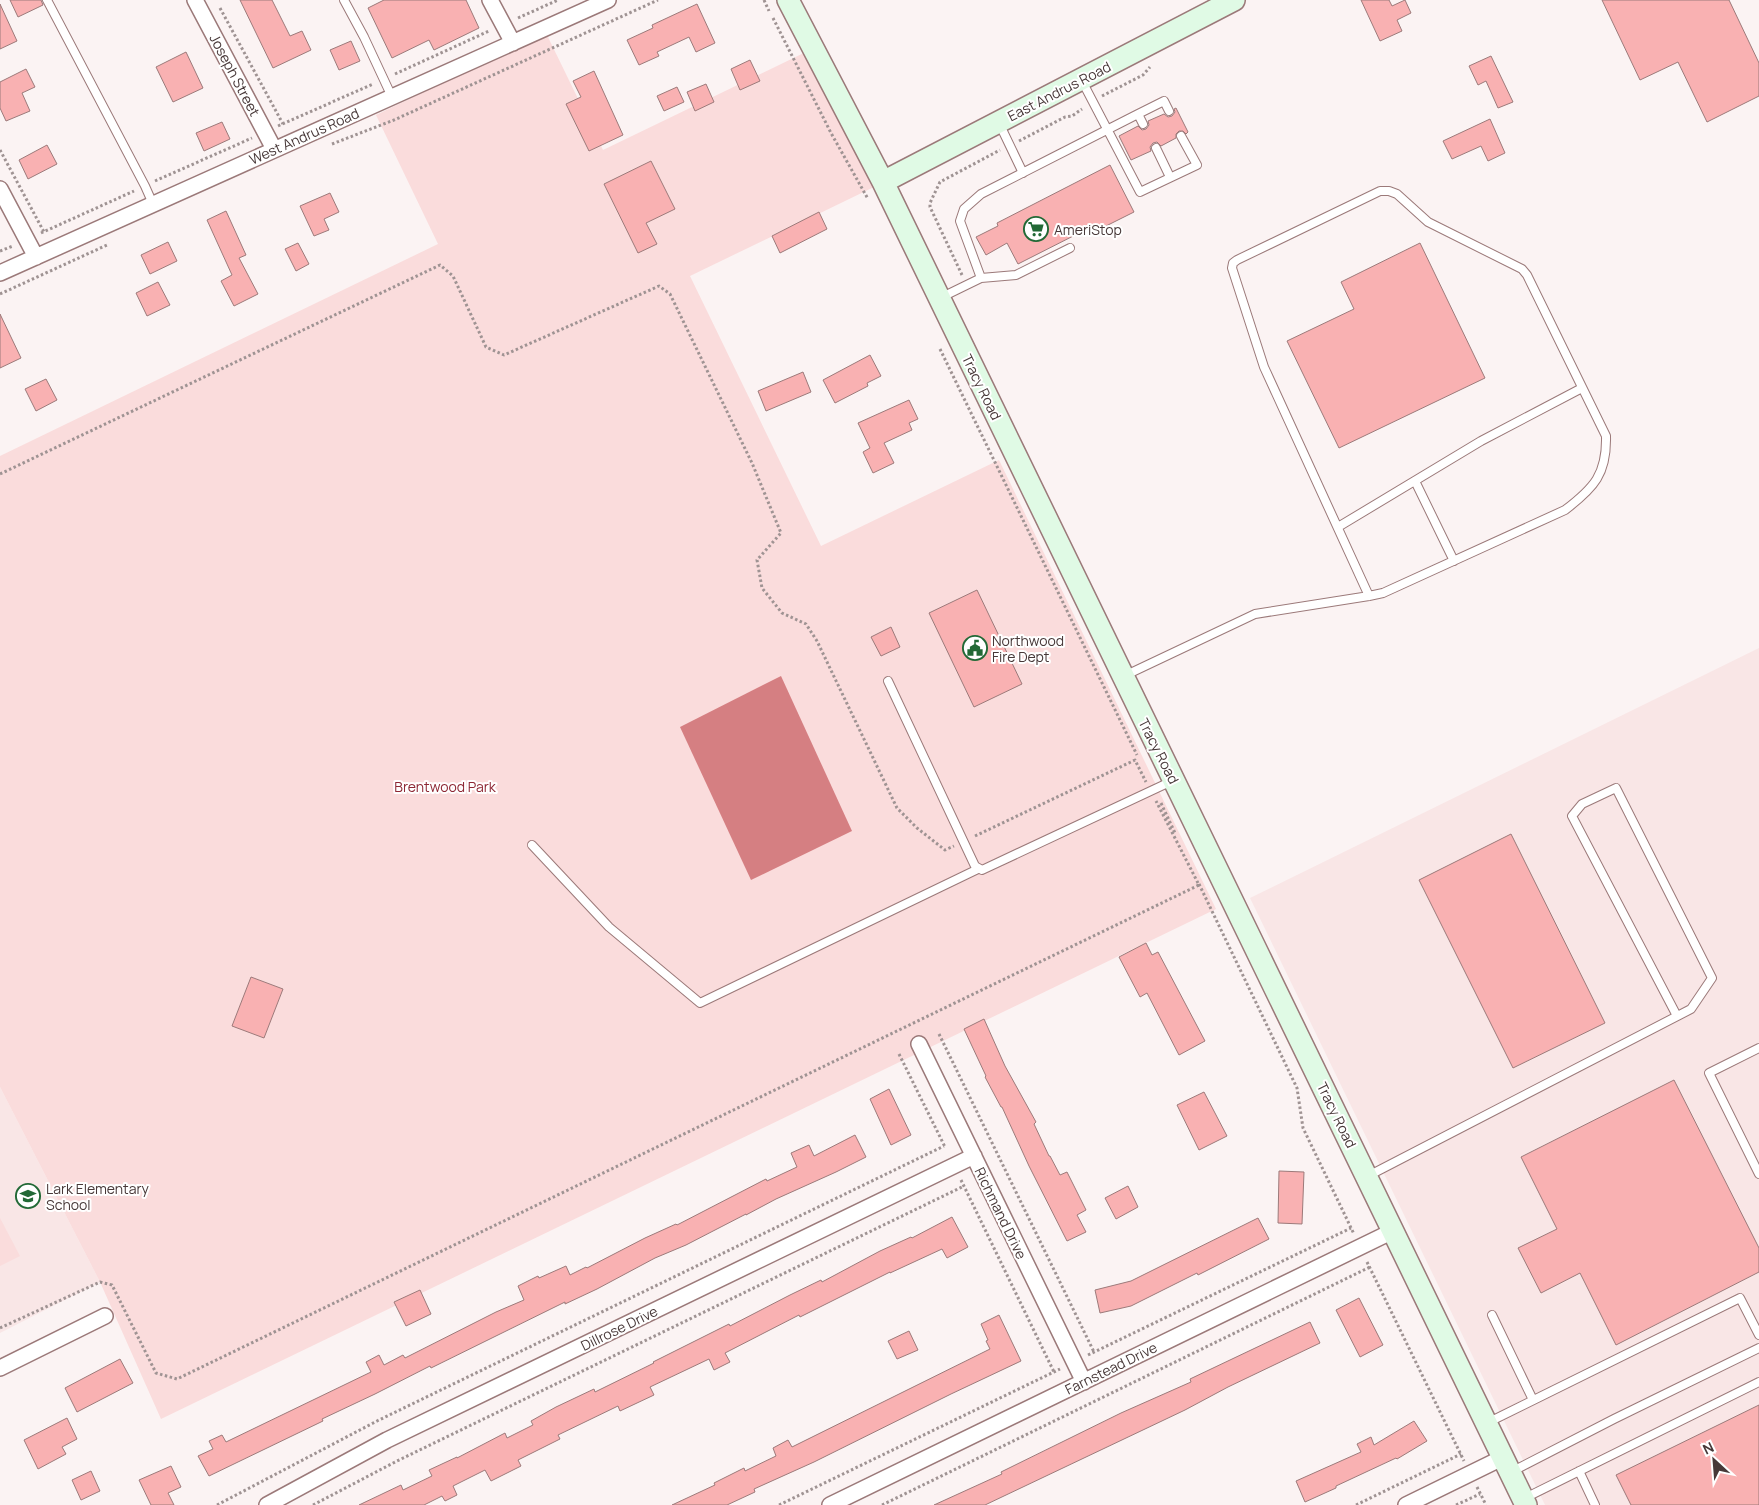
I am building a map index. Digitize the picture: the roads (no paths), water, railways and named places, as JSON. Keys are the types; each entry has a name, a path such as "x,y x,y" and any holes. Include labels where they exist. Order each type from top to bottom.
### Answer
{"street":[{"name":"Joseph Street","path":"195,0 274,149"},
{"path":"490,0 513,43"},
{"name":"West Andrus Road","path":"0,273 608,0"},
{"name":"Tracy Road","path":"788,0 883,182 1524,1502"},
{"name":"East Andrus Road","path":"883,182 1228,2"},
{"path":"0,189 36,256"},
{"name":"Richmand Drive","path":"920,1044 1084,1382"},
{"name":"Dillrose Drive","path":"267,1505 387,1440 974,1156"},
{"name":"Farnstead Drive","path":"830,1505 1393,1232"},
{"path":"0,1368 105,1316"},
{"path":"1406,1505 1470,1474 1506,1466"}],"lane":[{"path":"47,0 153,204"},
{"path":"344,0 392,97"},
{"path":"1081,79 1140,192 1197,165 1181,136"},
{"path":"981,278 960,222 964,209 981,194 1164,101 1169,111"},
{"path":"1138,114 1143,124"},
{"path":"998,122 1023,173"},
{"path":"1156,148 1170,177"},
{"path":"1122,677 1255,614 1383,594 1565,510 1585,494 1600,475 1606,455 1606,436 1528,275 1522,269 1428,222 1398,194 1389,191 1380,191 1237,260 1232,268 1264,368 1369,596"},
{"path":"939,299 981,278 1016,275 1070,248"},
{"path":"1338,527 1481,441 1582,388"},
{"path":"1415,481 1454,561"},
{"path":"888,681 978,869"},
{"path":"532,844 609,927 700,1003 978,869 982,870 1174,780"},
{"path":"1367,1177 1691,1009 1712,978 1616,788 1582,804 1572,816 1677,1016"},
{"path":"1759,1048 1709,1073 1759,1174"},
{"path":"1485,1424 1740,1298 1759,1335"},
{"path":"1492,1315 1534,1400"},
{"path":"1506,1466 1614,1419 1759,1348"},
{"path":"1524,1502 1579,1471 1759,1382"},
{"path":"1579,1471 1596,1505"}],"place":[{"name":"AmeriStop","path":"1036,229"},
{"name":"Northwood Fire Dept","path":"975,648"},
{"name":"Lark Elementary School","path":"28,1196"}],"park label":[{"name":"Brentwood Park","path":"445,786"}]}
